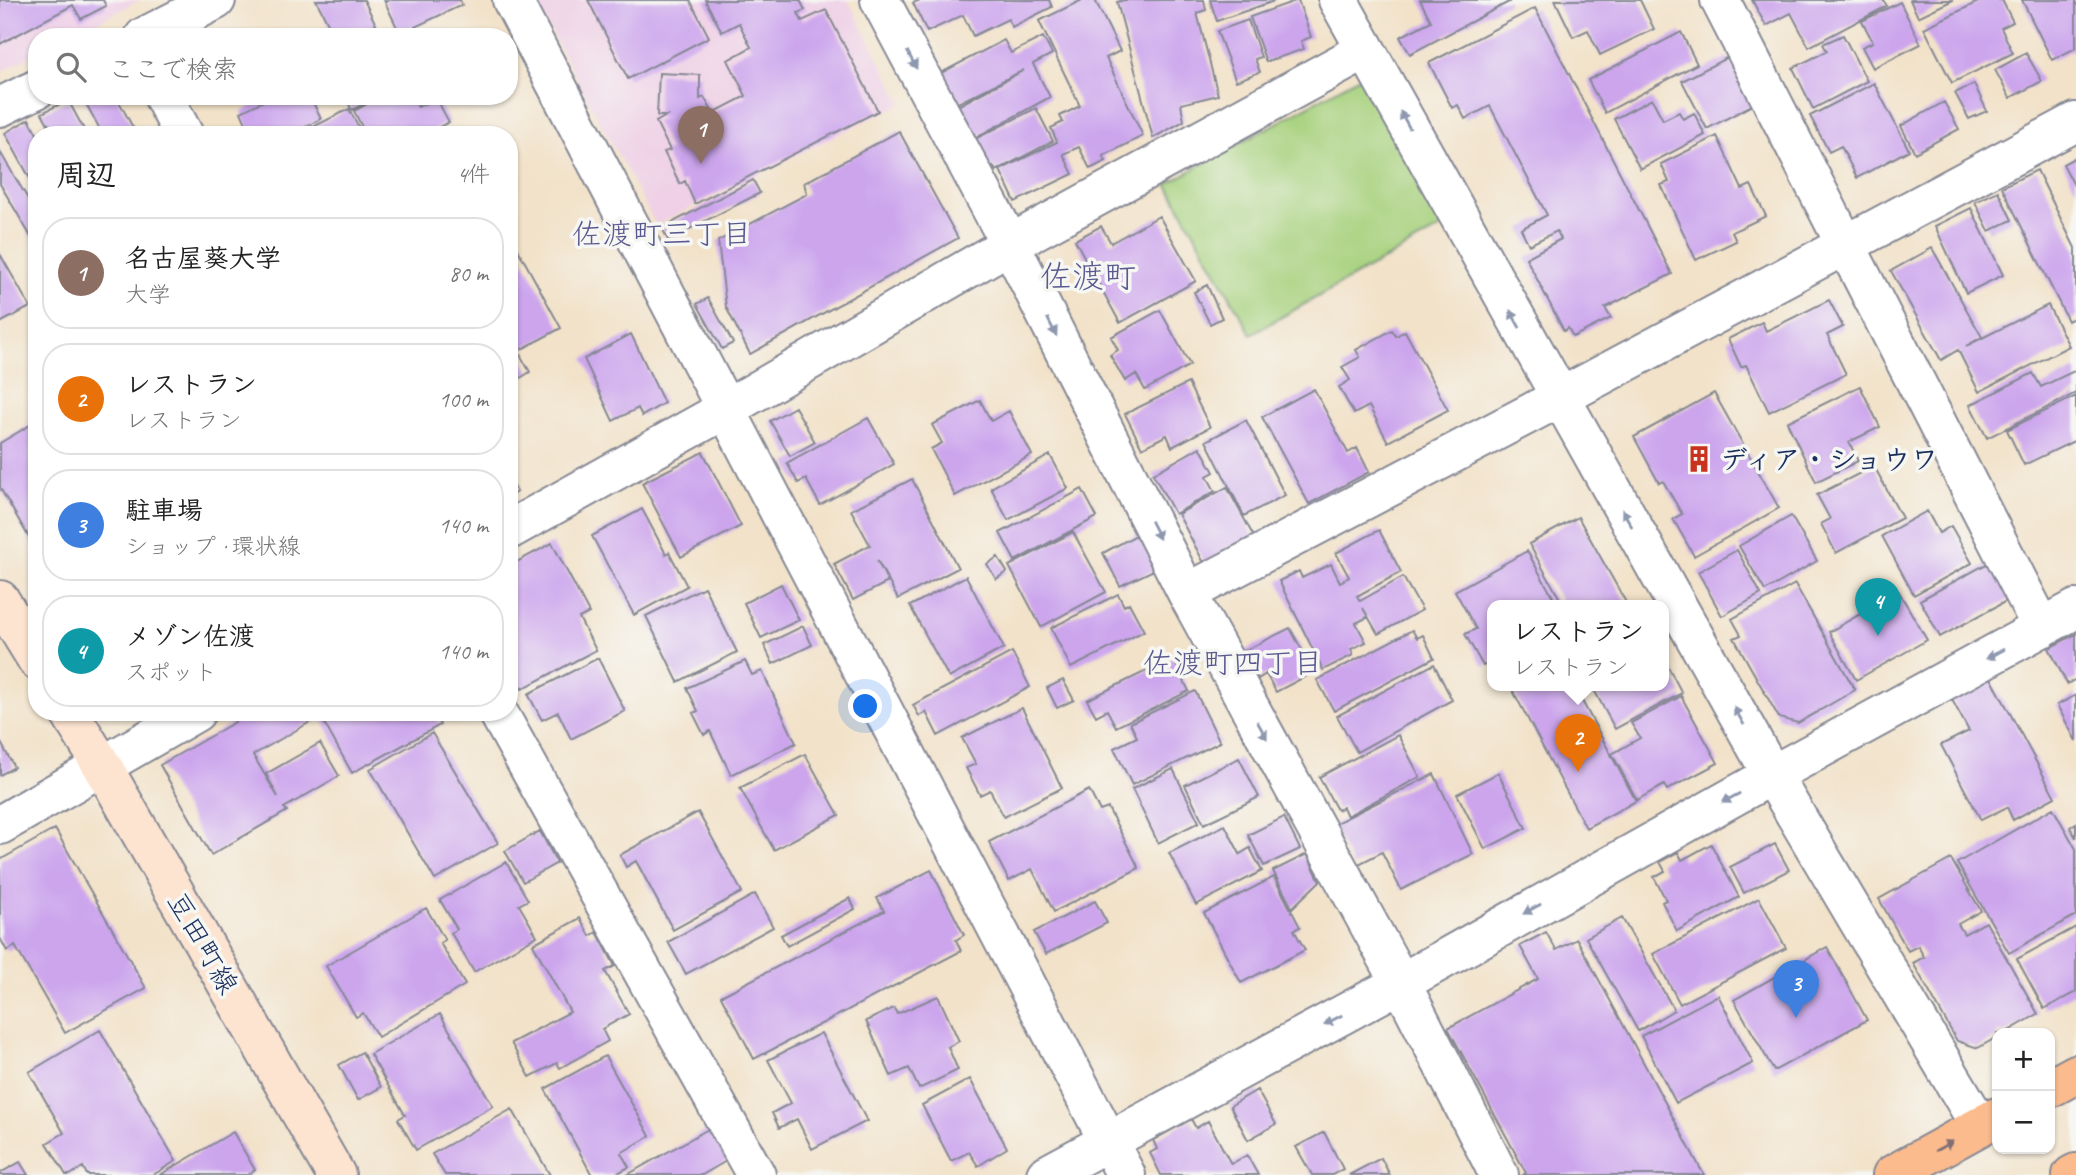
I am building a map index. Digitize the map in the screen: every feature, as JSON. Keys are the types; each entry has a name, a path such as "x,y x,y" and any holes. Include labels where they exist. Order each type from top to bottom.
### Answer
{"main road":[{"path":"2055,1085 2076,1074"},
{"path":"1892,1175 1989,1121"}],"street":[{"path":"162,28 216,0"},
{"path":"512,0 1126,1175"},
{"path":"880,0 1010,244 1187,593 1401,983 1499,1175"},
{"path":"1338,0 1772,775 1989,1121"},
{"path":"1720,0 2042,628"},
{"path":"518,525 726,409 1010,244 1366,50"},
{"path":"0,107 28,93"},
{"path":"168,105 179,126"},
{"path":"1187,593 2076,122"},
{"path":"0,600 28,645"},
{"path":"1046,1175 1401,983 1772,775 2076,609"},
{"name":"豆田町線","path":"75,721 336,1175"},
{"path":"0,825 181,721"},
{"path":"503,721 756,1175"}],"shaded area":[{"path":"0,0 140,0 86,28 28,28 28,58 0,72"},
{"path":"534,0 848,0 902,103 656,225"}],"green space":[{"path":"1363,75 1446,225 1251,334 1167,184"}],"building":[{"path":"0,0 103,0 106,6 81,19 73,5 0,44"},
{"path":"316,0 364,0 378,28 330,28"},
{"path":"384,0 460,0 462,5 413,28 397,28"},
{"path":"588,0 690,0 709,37 628,79"},
{"path":"705,0 800,0 805,10 798,13 802,21 826,10 878,111 695,204 685,181 680,184 664,152 670,150 656,122 666,116 657,116 659,73 700,75 700,99 704,97 713,113 746,96 728,60 751,47 739,23 722,32"},
{"path":"920,0 1049,0 1052,7 1012,27 1008,19 973,36 963,15 927,32 913,3"},
{"path":"1082,0 1095,0 1120,51 1106,58 1143,136 1103,156 1106,161 1090,169 1079,147 1063,154 1073,174 1015,202 1000,170 1057,142 1051,128 1063,122 1060,116 1080,106 1039,21"},
{"path":"1204,0 1206,10 1197,13 1218,95 1181,104 1184,121 1153,138 1117,2"},
{"path":"1210,0 1277,0 1217,21"},
{"path":"1298,0 1311,37 1301,41 1304,49 1266,62 1250,17"},
{"path":"1420,0 1509,2 1410,54 1400,37 1431,21"},
{"path":"1555,0 1640,0 1654,29 1600,55 1588,30 1573,37"},
{"path":"1752,0 1883,0 1887,6 1809,47 1791,13 1766,26"},
{"path":"1910,0 1953,0 1918,17"},
{"path":"1982,0 2002,0 2013,22 2001,28 2013,53 1952,83 1924,28"},
{"path":"2022,0 2076,0 2076,48 2052,60"},
{"path":"1900,2 1921,44 1873,68 1862,47 1873,42 1862,21"},
{"path":"1535,8 1672,274 1605,308 1611,318 1573,337 1568,328 1564,331 1526,258 1561,239 1557,231 1529,245 1521,229 1547,215 1490,106 1465,119 1458,105 1452,108 1429,63"},
{"path":"1248,20 1261,57 1255,59 1260,72 1236,81 1217,31"},
{"path":"1681,32 1697,64 1605,113 1588,80"},
{"path":"1843,35 1867,81 1813,109 1793,68 1827,51 1823,44"},
{"path":"1043,37 1052,54 1033,64 1050,97 969,141 952,109 1024,70 956,104 941,73 1004,40 1011,53"},
{"path":"2026,53 2042,81 2010,98 1995,70"},
{"path":"1728,57 1754,104 1707,129 1682,81"},
{"path":"1874,83 1909,150 1857,178 1841,146 1829,152 1810,116"},
{"path":"1974,84 1987,111 1969,119 1955,93"},
{"path":"1652,99 1663,120 1679,112 1683,119 1694,113 1705,135 1640,169 1614,119"},
{"path":"1944,102 1959,129 1915,153 1901,126"},
{"path":"58,105 71,105 82,126 49,126 42,113"},
{"path":"87,105 121,105 132,126 98,126"},
{"path":"255,105 314,105 321,119 307,126 247,126 241,112"},
{"path":"349,105 362,105 352,110"},
{"path":"365,105 440,105 449,122 441,126 362,126 354,111"},
{"path":"1036,108 1053,141 996,171 993,166 990,168 975,139"},
{"path":"349,109 358,126 315,126"},
{"path":"29,119 33,126 28,126 28,175 5,133"},
{"path":"899,131 958,238 750,354 726,307 718,241 807,194 804,183"},
{"path":"1717,136 1742,189 1751,185 1766,216 1732,232 1736,241 1696,260 1661,185 1669,182 1661,164"},
{"path":"0,152 28,199 28,232 0,184"},
{"path":"2076,157 2076,189 2063,164"},
{"path":"2037,170 2076,250 2076,317 2068,321 2002,187"},
{"path":"753,180 760,193 668,240 662,228"},
{"path":"1998,191 2012,220 1989,231 1975,202"},
{"path":"1971,208 2003,275 1966,293 1935,226"},
{"path":"1159,216 1196,281 1120,323 1075,240 1101,226 1111,243"},
{"path":"1932,248 1982,337 1966,346 2048,305 2069,346 1979,392 1958,350 1941,360 1891,271"},
{"path":"518,249 561,328 518,351"},
{"path":"0,254 28,303 28,308 0,323"},
{"path":"1207,285 1222,318 1210,324 1194,292"},
{"path":"708,298 733,343 722,349 697,304"},
{"path":"1829,300 1843,327 1827,335 1846,374 1769,412 1746,365 1741,367 1728,339 1762,322 1766,331"},
{"path":"1160,310 1190,365 1145,390 1136,374 1125,381 1110,355 1118,350 1111,337"},
{"path":"1392,330 1396,336 1405,331 1448,410 1388,442 1369,406 1354,414 1339,387 1350,380 1342,367 1360,357 1356,350"},
{"path":"631,334 664,403 642,416 638,408 613,421 584,359"},
{"path":"518,354 530,372 518,379"},
{"path":"2076,370 2076,393 1987,438 1970,405 2033,373 2041,387"},
{"path":"1188,383 1210,427 1172,447 1167,435 1142,448 1125,414"},
{"path":"1860,386 1880,427 1849,442 1858,461 1816,482 1787,422"},
{"path":"1314,389 1348,453 1357,448 1369,472 1309,504 1262,417"},
{"name":"ディア・ショウワ","path":"1714,393 1779,508 1694,556 1673,519 1682,514 1663,481 1659,483 1634,437"},
{"path":"2076,396 2076,440 2024,465 2007,430"},
{"path":"980,400 991,421 1009,411 1032,455 955,496 931,449 942,443 932,425"},
{"path":"795,407 815,442 790,456 770,421"},
{"path":"868,418 894,464 820,505 806,479 798,483 787,463"},
{"path":"1246,420 1285,495 1244,516 1206,441"},
{"path":"28,426 28,536 0,488 0,443"},
{"path":"1200,447 1214,472 1207,476 1215,491 1175,514 1153,474"},
{"path":"703,452 741,526 681,557 642,483"},
{"path":"1050,455 1068,488 1008,520 991,488"},
{"path":"1874,466 1902,518 1836,553 1821,524 1830,519 1817,495"},
{"path":"912,479 958,568 898,599 877,560 888,582 853,600 834,564 870,545 851,510"},
{"path":"1227,487 1254,537 1204,563 1178,514"},
{"path":"1082,489 1097,517 1015,561 1000,533"},
{"path":"642,509 687,586 634,615 592,536"},
{"path":"1927,511 1939,533 1951,526 1972,563 1914,595 1882,536"},
{"path":"1791,516 1817,561 1765,591 1739,546"},
{"path":"1578,517 1625,600 1561,600 1529,544"},
{"path":"1379,530 1401,572 1357,596 1360,601 1403,577 1422,610 1378,634 1363,608 1368,617 1356,623 1366,642 1351,649 1353,655 1323,670 1279,581 1299,571 1302,578 1331,564 1340,582 1349,577 1336,553"},
{"path":"1073,532 1106,592 1041,627 1009,566"},
{"path":"1138,534 1156,569 1120,586 1103,553"},
{"path":"552,543 589,613 579,618 596,650 522,689 518,682 518,561"},
{"path":"1737,550 1761,594 1722,616 1698,572"},
{"path":"1527,551 1555,600 1487,600 1487,664 1483,666 1465,634 1476,629 1455,591"},
{"path":"998,557 1007,572 996,579 987,564"},
{"path":"1990,562 2010,599 1940,637 1920,600"},
{"path":"966,576 1004,648 949,678 910,606"},
{"path":"781,584 799,620 761,638 744,603"},
{"path":"1795,584 1855,690 1798,723 1779,718 1734,638 1741,635 1732,619"},
{"path":"704,587 737,652 678,682 646,616"},
{"path":"1899,592 1927,640 1856,680 1829,632"},
{"path":"1118,594 1124,606 1129,603 1144,631 1071,668 1051,628"},
{"path":"803,626 812,645 773,664 764,645"},
{"path":"1290,628 1314,672 1276,692 1266,674 1258,679 1244,651"},
{"path":"1412,630 1417,638 1423,635 1434,658 1334,711 1317,680"},
{"path":"2076,634 2076,679 2067,684 2049,648"},
{"path":"1012,652 1030,687 938,736 926,712 919,716 913,705"},
{"path":"598,658 625,711 571,739 558,712 542,720 528,694"},
{"path":"1173,658 1189,691 1116,727 1107,710 1096,716 1087,700"},
{"path":"745,661 752,675 762,671 796,743 731,775 710,731 704,735 693,713 698,711 687,688"},
{"path":"1434,664 1452,700 1357,752 1337,716"},
{"path":"1669,668 1682,693 1615,729 1595,691 1669,691"},
{"path":"1990,676 2055,797 2013,820 2007,807 1981,820 1941,745 1969,731 1951,698"},
{"path":"1063,680 1074,700 1057,708 1047,688"},
{"path":"1195,691 1220,742 1132,785 1114,748 1137,737 1130,723"},
{"path":"1513,691 1577,691 1636,801 1586,828"},
{"path":"2076,695 2076,741 2057,705"},
{"path":"1681,696 1718,763 1667,790 1664,785 1637,800 1612,754 1640,738 1631,723"},
{"path":"1022,708 1062,788 1004,817 990,790 980,795 966,768 976,764 962,738"},
{"path":"312,721 253,755 278,797 266,774 320,743 339,776 284,808 287,811 211,855 160,765 235,722"},
{"path":"323,721 438,721 440,725 352,773"},
{"path":"432,733 498,843 435,880 370,769"},
{"path":"1398,735 1420,777 1347,816 1343,807 1337,810 1319,777"},
{"path":"0,741 14,767 0,775"},
{"path":"805,754 839,815 774,850 740,788"},
{"path":"1239,758 1259,797 1204,824 1185,785"},
{"path":"1173,769 1199,822 1158,843 1132,789"},
{"path":"1498,773 1526,828 1485,849 1457,794"},
{"path":"1434,774 1473,854 1401,890 1382,852 1353,867 1332,825"},
{"path":"1089,790 1100,811 1108,808 1139,868 1054,912 1032,869 1009,881 989,842"},
{"path":"2053,808 2076,849 2076,915 2009,953 1957,863"},
{"path":"698,812 742,892 673,930 636,861 626,867 620,855"},
{"path":"1284,817 1300,849 1264,866 1248,835"},
{"path":"2076,823 2076,838 2070,827"},
{"path":"1225,825 1240,854 1250,848 1262,871 1196,905 1169,853"},
{"path":"55,829 146,988 65,1033 15,946 7,951 0,938 0,860"},
{"path":"540,831 557,863 523,882 505,851"},
{"path":"1711,844 1739,897 1677,931 1662,902 1666,900 1654,877 1665,871 1660,862 1678,852 1682,860"},
{"path":"1775,844 1789,870 1744,893 1730,867"},
{"path":"1307,854 1320,881 1292,908 1273,871"},
{"path":"1951,859 1981,911 1958,924 1964,934 1986,922 2038,1014 2014,1028 1992,1028 1992,1040 1978,1048 1957,1041 1913,963 1924,957 1918,946 1908,951 1879,899"},
{"path":"506,862 528,900 519,905 537,936 474,972 451,933 457,929 440,900"},
{"path":"931,870 964,935 956,940 961,951 754,1059 721,996 884,911 877,898"},
{"path":"1274,877 1300,927 1294,930 1305,950 1241,983 1204,913"},
{"path":"755,894 773,927 686,974 668,942"},
{"path":"850,898 855,909 787,946 781,935"},
{"path":"1759,898 1786,948 1680,1004 1653,954"},
{"path":"1095,901 1107,923 1046,954 1034,932"},
{"path":"426,908 445,940 440,943 465,985 378,1037 363,1013 356,1017 326,966"},
{"path":"580,918 590,936 597,932 615,966 605,971 629,1014 602,1029 608,1041 560,1068 557,1063 530,1077 511,1043 570,1012 533,944"},
{"path":"1622,918 1674,1010 1638,1031 1586,938"},
{"path":"2076,927 2076,992 2044,1009 2017,959"},
{"path":"1546,932 1556,950 1577,939 1704,1175 1523,1175 1526,1173 1448,1028 1538,979 1520,946"},
{"path":"1827,947 1867,1020 1774,1071 1734,1000"},
{"path":"1718,995 1753,1063 1676,1103 1641,1036"},
{"path":"938,996 959,1041 948,1047 958,1070 919,1089 909,1068 891,1076 866,1021 894,1008 897,1014"},
{"path":"440,1014 493,1106 416,1150 398,1119 405,1115 370,1054"},
{"path":"100,1030 176,1161 153,1175 87,1175 83,1167 66,1175 47,1143 64,1133 29,1072"},
{"path":"821,1033 867,1121 812,1149 797,1119 779,1128 772,1113 791,1103 768,1060"},
{"path":"362,1052 381,1087 358,1100 339,1065"},
{"path":"605,1056 650,1136 621,1153 629,1167 614,1175 592,1175 545,1089"},
{"path":"970,1079 1007,1148 978,1166 969,1152 951,1161 922,1105"},
{"path":"1257,1090 1276,1124 1248,1140 1230,1106"},
{"path":"512,1109 550,1175 445,1175 432,1154"},
{"path":"1191,1119 1196,1128 1208,1121 1231,1164 1247,1155 1258,1175 1161,1175 1150,1153 1157,1149 1153,1140"},
{"path":"710,1128 728,1160 702,1175 627,1175"},
{"path":"233,1132 255,1170 247,1175 160,1175"},
{"path":"1324,1132 1343,1169 1332,1175 1312,1175 1296,1147"},
{"path":"1381,1158 1390,1175 1349,1175"},
{"path":"20,1162 28,1175 0,1175 0,1173"}],"place":[{"name":"名古屋葵大学","path":"701,164"},
{"name":"ディア・ショウワ","path":"1699,459"},
{"name":"メゾン佐渡","path":"1878,636"},
{"name":"レストラン","path":"1578,772"},
{"name":"駐車場","path":"1796,1018"}],"district":[{"name":"佐渡町三丁目","path":"662,234"},
{"name":"佐渡町","path":"1088,276"},
{"name":"佐渡町四丁目","path":"1233,663"}]}
